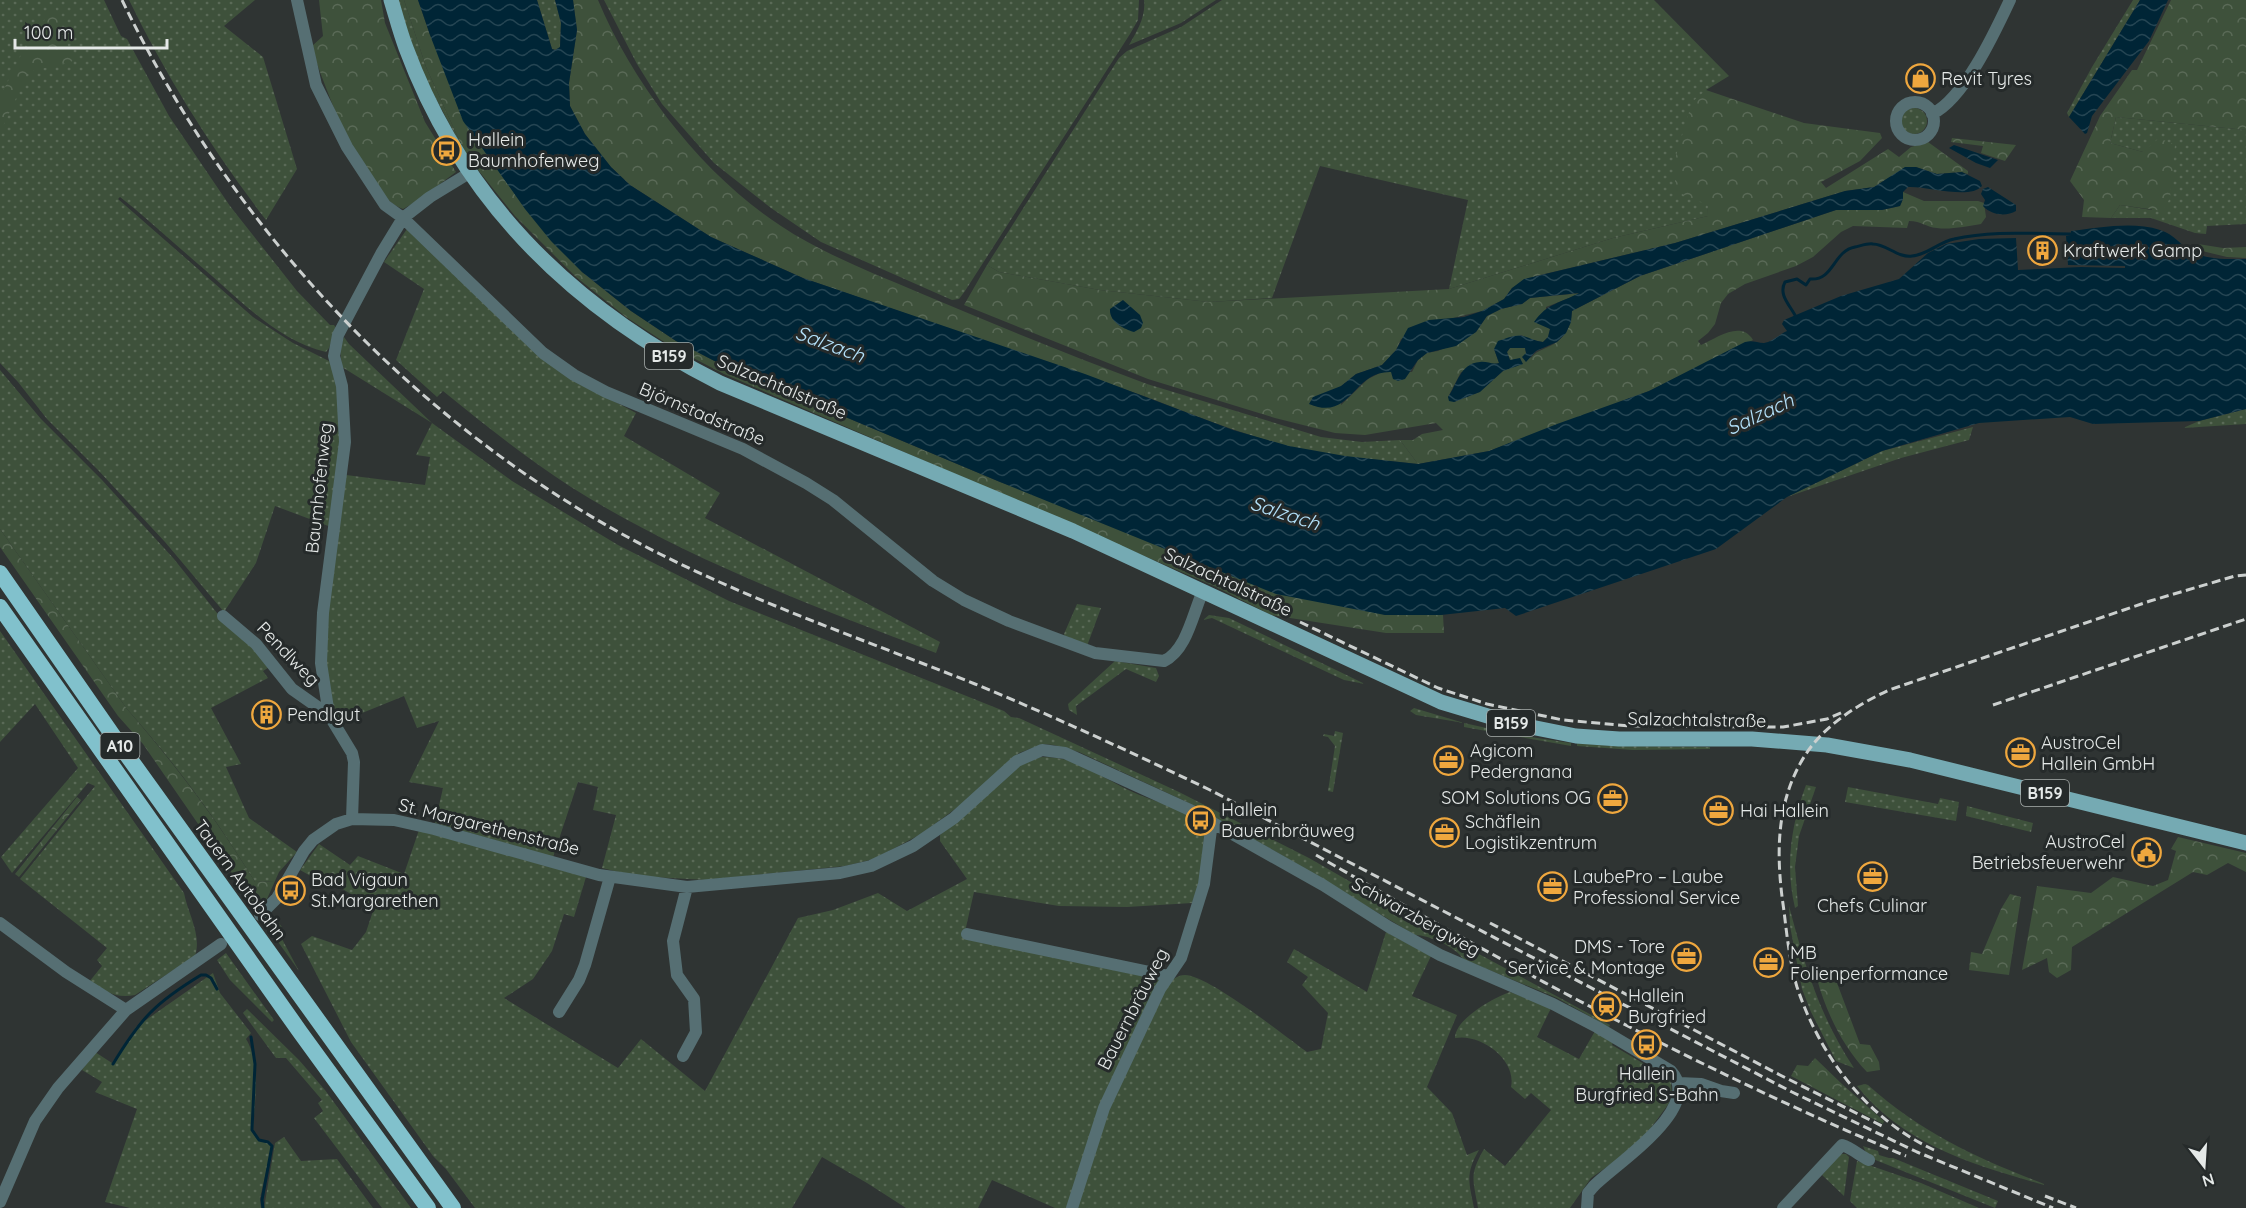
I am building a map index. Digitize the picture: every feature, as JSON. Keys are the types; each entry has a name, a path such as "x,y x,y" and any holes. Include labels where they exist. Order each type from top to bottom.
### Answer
{"highway":[{"name":"Tauern Autobahn","path":"0,573 248,924 453,1208"},
{"name":"A10","path":"0,607 228,938 428,1208"}],"main road":[{"name":"Salzachtalstraße","path":"391,0 406,48 428,100 452,143 502,214 567,283 604,313 680,362 720,382 1073,531 1441,702 1511,723 1576,736 1752,739 1827,745 1910,760 2246,843"}],"street":[{"name":"Björnstadstraße","path":"297,0 316,85 346,147 385,205 403,218 543,353 574,375 606,392 743,449 806,483 833,500 933,581 964,600 1019,625 1095,653 1158,662 1171,658 1179,648 1203,591"},
{"path":"1932,114 1949,103 1960,89 2010,0"},
{"name":"Baumhofenweg","path":"352,819 354,762 352,753 329,715 321,663 323,613 345,442 342,386 334,356 338,335 403,218 430,197 471,172"},
{"name":"Pendlweg","path":"223,616 256,644 292,689 329,715"},
{"name":"St. Margarethenstraße","path":"260,915 277,898 304,851 313,840 336,824 352,819 394,820 610,877 687,887 840,873 878,863 913,846 954,818 1017,761 1042,750 1075,756 1173,801 1212,822"},
{"name":"Bauernbräuweg","path":"1072,1208 1104,1108 1160,989 1180,958 1204,884 1212,822"},
{"name":"Schwarzbergweg","path":"1212,822 1440,955 1553,1004 1597,1027 1662,1065 1676,1077 1679,1083"},
{"path":"559,1012 579,980 585,965 610,877"},
{"path":"683,1056 696,1032 694,999 677,975 673,940 687,887"},
{"path":"0,923 66,972 126,1010"},
{"path":"967,934 1169,976"},
{"path":"0,1202 35,1121 46,1103 126,1010 228,938"},
{"path":"1587,1208 1588,1193 1593,1186 1641,1146 1674,1107 1679,1098 1679,1083 1701,1084 1721,1091 1734,1092"},
{"path":"1784,1208 1842,1146 1850,1148 1856,1154 1869,1160"}],"green space":[{"path":"0,0 104,0 121,36 127,39 169,116 230,206 297,291 330,325 336,328 326,352 294,340 264,321 135,209 120,197 118,199 253,317 293,343 331,362 342,423 331,527 275,506 256,563 224,612 165,542 47,419 0,363"},
{"path":"129,0 255,0 224,26 263,57 297,169 266,220 192,113 159,58"},
{"path":"319,0 381,0 385,23 425,122 456,172 403,209 388,199 373,183 347,138 326,88 311,47 323,36"},
{"path":"396,0 404,0 426,67 466,155 425,78"},
{"path":"404,0 418,0 430,35 582,272 631,311 676,341 726,367 1000,482 1385,615 1443,615 1444,633 1386,633 1271,615 1216,587 724,374 672,347 626,317 576,277 515,216 466,155 426,67"},
{"path":"537,0 555,0 561,23 560,47 557,50 552,49"},
{"path":"573,0 598,0 631,64 651,96 674,126 698,155 725,181 781,226 831,254 866,270 1004,328 1147,384 1144,396 803,278 711,237 630,185 611,167 585,134 570,106 569,83 577,30"},
{"path":"604,0 1139,0 1138,20 1130,34 965,291 959,299 952,300 821,242 771,208 714,163 662,104 637,64"},
{"path":"1144,0 1216,0 1181,23 1129,45 1142,18"},
{"path":"1222,0 1654,0 1729,76 1706,90 1708,216 1613,238 1449,289 1468,200 1320,166 1272,298 1209,302 1100,290 999,272 987,265 1119,58 1127,51 1181,27"},
{"path":"2133,0 2140,0 2069,117 2067,113 2092,67"},
{"path":"2171,0 2246,0 2246,130 2116,117 2110,143 2143,152 2159,138 2175,145 2170,198 2163,211 2120,205 2111,218 2082,217 2084,200 2070,181 2100,116 2132,70 2137,70"},
{"path":"55,7 73,61 28,72 0,133 0,97 29,39"},
{"path":"1706,90 1804,123 1880,133 1882,138 1860,161 1821,182 1826,188 1888,149 1899,157 1911,147 1928,142 1968,171 1968,174 1961,172 1937,174 1916,167 1906,167 1874,187 1845,191 1675,243 1536,276 1512,288 1504,299 1482,311 1449,319 1401,339 1396,350 1382,365 1356,374 1341,386 1341,405 1368,379 1382,372 1412,372 1418,360 1427,353 1438,351 1476,332 1487,316 1501,309 1522,304 1530,298 1582,293 1546,307 1546,326 1550,329 1548,337 1543,342 1521,335 1494,349 1499,363 1461,372 1448,397 1454,402 1479,392 1503,371 1510,360 1507,352 1510,348 1525,348 1531,358 1536,352 1554,344 1562,337 1570,323 1572,311 1640,276 1836,210 1882,210 1900,206 1903,192 1924,201 1978,201 1984,203 1986,217 1981,224 1953,228 1933,227 1909,221 1907,228 1853,226 1841,232 1813,257 1796,266 1745,284 1728,294 1721,303 1715,324 1698,341 1701,345 1735,331 1748,334 1753,340 1649,391 1489,451 1418,464 1400,440 1413,440 1422,434 1443,430 1436,423 1365,435 1335,433 1275,418 1148,379 964,305 987,265 999,272 1100,290 1209,302 1449,289 1613,238 1708,216 1708,205 1675,191 1675,159 1692,102"},
{"path":"1914,108 1923,112 1927,121 1923,130 1914,134 1905,130 1901,121 1905,112"},
{"path":"2116,117 2246,130 2246,224 2207,226 2206,234 2195,233 2151,218 2111,218 2120,205 2152,210 2143,152 2110,143"},
{"path":"1952,138 2016,145 2005,161 1981,153 1983,146 1951,142"},
{"path":"407,229 578,382 636,413 624,436 720,493 705,518 940,642 936,653 796,599 658,536 614,513 554,476 443,391 437,397 396,360 424,289 384,262"},
{"path":"2198,244 2223,248 2246,247 2246,258 2227,257 2198,250"},
{"path":"344,337 432,423 342,367 340,349"},
{"path":"0,370 41,419 102,480 174,559 217,613 271,666 263,671 268,678 211,708 241,764 226,767 249,818 297,852 279,872 275,881 255,882 211,815 179,771 127,709 0,529"},
{"path":"1147,384 1321,437 1362,442 1400,440 1418,464 1319,453 1269,441 1144,396"},
{"path":"2246,409 2246,424 2183,428 2199,421"},
{"path":"432,423 512,481 618,545 729,601 1004,711 1011,717 1019,718 1179,792 1309,858 1429,927 1610,1025 1609,1027 1557,998 1463,959 1455,950 1442,942 1415,935 1280,854 1187,802 1079,752 1054,745 1043,744 1019,753 970,798 921,834 874,859 845,866 706,880 634,876 602,868 616,815 593,810 598,787 578,782 553,857 435,823 443,788 409,782 439,721 417,728 404,696 340,722 330,696 325,666 324,634 326,600 346,475 425,485 430,457 416,455"},
{"path":"1973,427 1969,440 1901,458 1787,497 1882,451"},
{"path":"0,529 127,709 162,750 211,815 255,882 275,881 267,899 253,910 247,902 245,892 143,744 118,716 0,547"},
{"path":"1077,604 1101,608 1087,646 1065,637 1064,634"},
{"path":"1209,615 1229,618 1365,684 1344,680 1212,618 1203,620"},
{"path":"0,631 184,893 196,932 195,956 135,995 116,995 89,982 102,966 97,960 107,948 20,879 95,786 88,783 12,873 1,857 78,768 35,704 0,742"},
{"path":"1115,661 1156,668 1159,676 1156,682 1126,669 1076,706 1077,715 1069,710 1068,704"},
{"path":"1414,708 1464,723 1416,715 1410,711"},
{"path":"1464,723 1518,735 1571,743 1571,746 1464,727"},
{"path":"1335,731 1343,733 1333,792 1328,791 1335,746 1328,737 1323,736 1324,734 1334,736"},
{"path":"1577,743 1614,746 1710,747 1710,749 1633,750 1577,746"},
{"path":"1040,757 1061,759 1081,765 1135,793 1182,811 1205,829 1200,880 1192,903 1127,907 1059,906 974,892 964,936 1161,977 1066,1208 1055,1208 992,1180 978,1208 906,1208 822,1157 792,1208 475,1208 446,1169 433,1156 351,1042 301,944 312,936 352,950 366,932 374,908 341,888 325,884 300,870 319,844 350,865 358,856 404,874 419,830 586,877 574,917 564,914 552,951 533,979 504,998 618,1068 641,1039 705,1091 798,918 833,910 878,893 907,911 967,879 940,841 940,835 1016,767"},
{"path":"1806,785 1816,787 1799,836 1795,867 1798,906 1795,908 1790,877 1791,846 1793,830"},
{"path":"1848,787 1938,804 1940,798 1959,802 1956,821 1845,802"},
{"path":"77,797 81,800 19,877 15,874"},
{"path":"1967,806 2033,823 2031,832 1966,816"},
{"path":"2178,837 2246,853 2246,872 2228,863 2207,875 2193,872 2072,947 2071,970 2057,978 2049,972 2047,958 2022,970 2037,886 2091,893 2113,877 2153,886 2168,880 2176,851 2171,849"},
{"path":"2010,894 2021,897 2009,975 1969,970 1971,952 1982,954 2001,909"},
{"path":"1789,906 1814,990 1831,1029 1854,1068 1836,1061 1811,1012 1802,989 1790,926"},
{"path":"270,917 282,927 282,939 299,971 263,921"},
{"path":"1386,932 1431,956 1412,996 1457,1015 1427,1087 1452,1113 1467,1155 1479,1150 1469,1178 1474,1208 1076,1208 1106,1112 1165,986 1169,982 1182,975 1196,978 1228,995 1307,1052 1321,1049 1328,1013 1302,985 1308,977 1287,962 1294,949 1367,992"},
{"path":"226,953 274,1020 272,1022 230,980 217,960"},
{"path":"213,973 220,993 251,1033 246,1039 251,1049 256,1072 253,1132 257,1138 269,1142 272,1146 260,1198 261,1208 130,1208 105,1202 137,1109 95,1092 102,1082 82,1070 95,1052 112,1063 136,1027"},
{"path":"1817,979 1837,983 1860,1044 1870,1045 1879,1062 1880,1070 1867,1072 1850,1052 1830,1016"},
{"path":"1510,992 1551,1008 1537,1037 1579,1059 1595,1031 1613,1042 1612,1045 1663,1072 1671,1083 1672,1097 1650,1129 1628,1152 1591,1178 1570,1208 1478,1208 1474,1171 1484,1149 1505,1166 1551,1110 1531,1093 1525,1099 1511,1087 1508,1067 1495,1050 1475,1040 1455,1038 1461,1024 1476,1010"},
{"path":"247,1009 299,1060 325,1090 411,1208 382,1208 314,1118 323,1111 318,1103 322,1100 286,1058 276,1058 243,1013"},
{"path":"1815,1058 1843,1085 1833,1098 1791,1076 1797,1065 1808,1066"},
{"path":"1865,1084 1909,1117 1951,1143 2044,1185 1966,1160 1918,1138 1896,1124 1857,1086"},
{"path":"1843,1085 1884,1121 1883,1124 1833,1098"},
{"path":"284,1137 301,1161 337,1159 373,1208 264,1208 275,1143"},
{"path":"1863,1146 1878,1151 1879,1155 1893,1158 1998,1201 1995,1208 1868,1157"},
{"path":"1840,1154 1846,1154 1849,1157 1844,1196 1822,1175"},
{"path":"1857,1161 1921,1183 1979,1208 1857,1208 1850,1201"}],"water":[{"name":"Salzach","path":"418,0 537,0 552,49 555,50 560,47 561,23 555,0 573,0 577,30 569,83 570,106 585,134 611,167 630,185 711,237 803,278 1085,374 1233,430 1289,446 1345,456 1418,464 1489,451 1649,391 1745,342 1770,341 1787,331 1782,324 1784,320 1841,296 1899,279 1928,253 1946,244 1979,239 2016,238 2018,270 2081,267 2125,268 2125,266 2068,265 2066,236 2071,235 2071,231 2116,226 2149,227 2160,230 2170,234 2190,250 2207,257 2246,259 2246,409 2199,421 2093,424 2070,417 1979,423 1882,451 1787,497 1716,549 1516,616 1505,608 1441,615 1385,615 1276,594 726,367 676,341 631,311 582,272 551,241 525,209 463,121"},
{"path":"2140,0 2168,0 2149,41 2092,116 2085,134 2069,117"},
{"path":"1954,145 1998,160 1990,168 1949,148"},
{"path":"1905,167 1916,167 1937,174 1962,172 1980,181 1982,186 1968,192 1908,187 1903,192 1900,206 1882,210 1836,210 1640,276 1572,311 1571,322 1566,333 1557,342 1536,351 1526,362 1522,357 1526,353 1525,348 1510,348 1507,352 1510,360 1520,358 1523,364 1503,371 1480,392 1454,402 1449,401 1448,397 1463,370 1473,363 1499,363 1494,349 1498,341 1520,336 1543,342 1548,337 1550,329 1534,322 1549,307 1579,293 1530,298 1522,304 1501,309 1487,316 1476,332 1456,346 1427,353 1418,360 1405,379 1398,381 1393,379 1391,372 1378,374 1368,379 1344,402 1323,408 1309,404 1313,397 1341,386 1356,374 1382,365 1396,350 1408,328 1429,320 1464,317 1482,311 1504,299 1512,288 1524,279 1675,243 1845,191 1874,187"},
{"path":"1988,187 2016,205 2016,211 2003,214 1986,209 1983,206 1985,200 1981,194 1983,189"},
{"path":"1123,300 1140,315 1143,323 1141,328 1134,332 1118,324 1110,314 1110,309"}],"waterway":[{"path":"1796,317 1784,296 1785,282 1797,279 1806,285 1810,279 1824,275 1842,254 1855,247 1878,245 1902,255 1912,256 1949,241 1969,236 2014,233 2074,234"},
{"path":"113,1064 141,1023 172,994 201,975 211,978 217,989"},
{"path":"251,1037 255,1064 252,1130 259,1140 268,1142 272,1146 262,1200 263,1208"}],"railway":[{"path":"122,0 168,87 221,170 280,248 346,321 417,389 493,451 574,506 660,554 737,590 936,668 1181,776 1792,1092 1917,1152 2053,1208"},
{"path":"1934,1150 1910,1137 1888,1121 1849,1083 1819,1037 1797,987 1786,930 1779,851 1783,812 1794,775 1812,746 1831,726 1865,702 1889,690 2150,601 2235,576 2246,575"},
{"path":"1993,705 2246,619"},
{"path":"1300,622 1438,688 1487,704 1563,720 1630,726 1783,727 1827,719 1843,712"},
{"path":"1316,855 1606,1015 1755,1089 1906,1156"},
{"path":"1490,923 1882,1126"},
{"path":"2045,1196 2076,1208"}],"place":[{"name":"Revit Tyres","path":"1920,79"},
{"name":"Hallein Baumhofenweg","path":"447,150"},
{"name":"Kraftwerk Gamp","path":"2042,251"},
{"name":"Pendlgut","path":"266,715"},
{"name":"AustroCel Hallein GmbH","path":"2020,753"},
{"name":"Agicom Pedergnana","path":"1449,761"},
{"name":"SOM Solutions OG","path":"1612,798"},
{"name":"Hai Hallein","path":"1719,811"},
{"name":"Hallein Bauernbräuweg","path":"1200,820"},
{"name":"Schäflein Logistikzentrum","path":"1444,832"},
{"name":"AustroCel Betriebsfeuerwehr","path":"2146,852"},
{"name":"Chefs Culinar","path":"1872,877"},
{"name":"LaubePro – Laube Professional Service","path":"1552,887"},
{"name":"Bad Vigaun St.Margarethen","path":"290,890"},
{"name":"DMS - Tore Service & Montage","path":"1686,957"},
{"name":"MB Folienperformance","path":"1769,963"},
{"name":"Hallein Burgfried","path":"1607,1006"},
{"name":"Hallein Burgfried S-Bahn","path":"1647,1045"}]}
